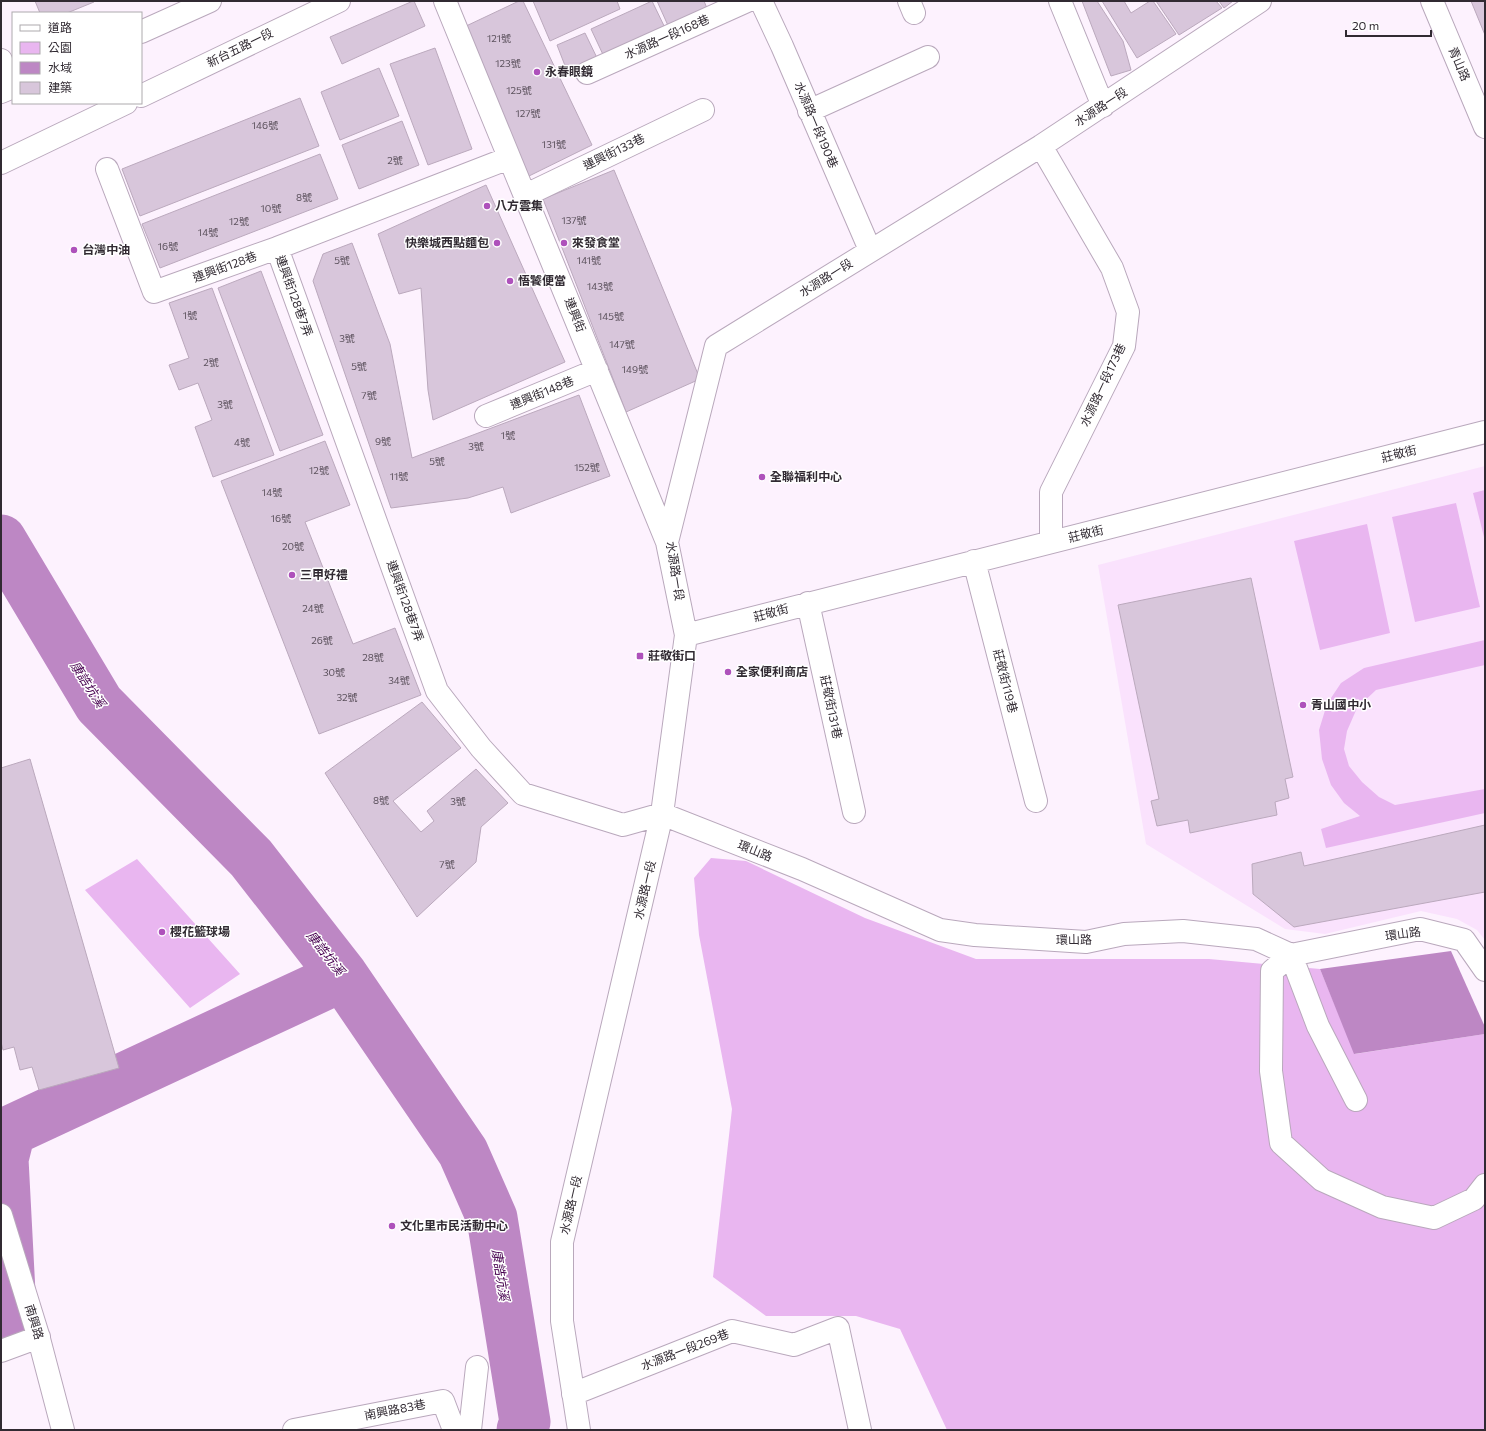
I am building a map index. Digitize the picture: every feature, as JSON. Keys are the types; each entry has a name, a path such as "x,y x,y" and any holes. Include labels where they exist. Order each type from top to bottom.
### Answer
{"street":[{"path":"142,31 180,7 210,1"},
{"name":"新台五路一段","path":"142,96 339,1"},
{"name":"連興街","path":"445,1 668,542"},
{"name":"水源路一段168巷","path":"587,73 747,1"},
{"name":"水源路一段190巷","path":"761,1 870,250"},
{"path":"1060,1 1103,106"},
{"name":"水源路一段","path":"579,1430 562,1321 562,1242 662,814 686,635 668,542 716,346 1041,146 1260,1"},
{"name":"青山路","path":"1432,1 1478,88 1485,127"},
{"path":"809,111 928,57"},
{"path":"1,60 8,89"},
{"path":"1,163 124,104"},
{"name":"連興街133巷","path":"526,195 703,110"},
{"name":"水源路一段173巷","path":"1041,146 1112,268 1128,312 1124,346 1051,492 1051,542"},
{"name":"連興街128巷","path":"107,169 154,292 277,248 509,158"},
{"name":"連興街128巷7弄","path":"277,248 438,691 481,748 523,794 623,824 662,814"},
{"name":"連興街148巷","path":"486,416 597,370"},
{"name":"莊敬街","path":"686,635 1485,432"},
{"name":"莊敬街119巷","path":"974,561 1036,801"},
{"name":"莊敬街131巷","path":"808,603 854,812"},
{"name":"環山路","path":"662,814 802,869 940,930 975,935 1086,942 1124,934 1183,931 1256,939 1291,955 1420,929 1464,940 1485,970"},
{"path":"1356,1100 1318,1026 1291,955 1272,971 1271,1071 1281,1143 1322,1180 1382,1207 1434,1218 1474,1199 1485,1185"},
{"name":"南興路","path":"1,1215 38,1336 63,1430"},
{"name":"水源路一段269巷","path":"573,1394 732,1331 794,1345 838,1328 860,1430"},
{"path":"1,1351 38,1336"},
{"path":"470,1430 477,1367"},
{"name":"南興路83巷","path":"294,1430 443,1401 454,1430"}],"shaded area":[{"name":"青山國中小","path":"1485,466 1485,940 1477,930 1457,919 1421,911 1325,934 1285,929 1146,844 1098,565"}],"green space":[{"path":"1485,490 1485,541 1473,493"},
{"path":"1456,503 1480,607 1415,622 1392,517"},
{"path":"1367,524 1390,633 1320,650 1294,541"},
{"path":"1485,640 1485,665 1376,690 1357,708 1347,731 1344,749 1349,766 1362,782 1379,797 1395,805 1485,789 1485,813 1326,848 1321,829 1360,816 1344,803 1331,785 1322,759 1319,730 1327,704 1341,683 1364,668"},
{"path":"711,858 746,861 865,918 976,959 1209,959 1320,969 1355,1054 1485,1034 1485,1430 947,1430 900,1329 856,1316 766,1316 713,1277 732,1109 699,935 694,878"},
{"name":"櫻花籃球場","path":"137,859 240,974 190,1008 85,890"}],"water":[{"path":"1451,951 1485,1027 1485,1034 1354,1054 1320,969"}],"building":[{"path":"35,1 94,2 69,12 40,12"},
{"path":"413,1 425,26 342,64 330,37"},
{"path":"519,1 523,1 592,145 529,176 464,27"},
{"path":"533,1 617,1 620,9 550,41"},
{"path":"652,1 667,32 606,61 591,29"},
{"path":"657,1 704,1 709,13 670,30"},
{"path":"1082,1 1097,1 1123,41 1131,70 1111,76"},
{"path":"1102,1 1124,1 1131,13 1150,1 1153,1 1176,34 1137,58"},
{"path":"1156,1 1216,1 1222,8 1179,35"},
{"path":"1219,1 1233,1 1224,8"},
{"path":"1471,1 1485,1 1485,35"},
{"path":"585,33 599,62 569,76 557,45"},
{"path":"435,48 472,149 428,165 390,64"},
{"path":"379,68 399,116 340,140 321,92"},
{"path":"300,98 319,146 140,216 122,169"},
{"path":"402,121 419,165 359,189 342,145"},
{"path":"320,154 338,199 160,268 142,224"},
{"path":"614,170 700,379 626,412 543,199"},
{"path":"486,185 565,362 433,420 428,390 421,288 399,294 378,234"},
{"path":"352,243 390,344 412,458 579,395 610,476 511,513 503,487 468,498 391,508 313,281 323,254"},
{"path":"261,271 323,435 280,451 218,288"},
{"path":"212,288 274,455 213,477 195,427 212,420 198,383 179,390 169,365 189,358 169,303"},
{"name":"三甲好禮","path":"325,441 350,505 305,522 353,644 395,628 421,695 319,734 221,481"},
{"path":"1251,578 1293,777 1285,779 1289,798 1275,802 1277,815 1190,833 1188,820 1157,826 1151,801 1159,799 1118,605"},
{"path":"422,702 461,748 393,801 421,832 434,821 427,811 476,769 508,803 481,827 476,862 417,917 325,773"},
{"path":"30,759 119,1068 39,1090 32,1067 20,1070 14,1047 3,1050 1,1042 1,768"},
{"path":"1485,825 1485,892 1294,927 1253,894 1252,864 1301,852 1304,866"}],"waterway":[{"name":"康誥坑溪","path":"1,540 99,704 251,858 343,976 463,1152 492,1218 525,1422 522,1430"},
{"path":"1,1321 11,1312 3,1159 10,1131 343,976"}],"place":[{"name":"永春眼鏡","path":"537,72"},
{"name":"八方雲集","path":"487,206"},
{"name":"快樂城西點麵包","path":"497,243"},
{"name":"來發食堂","path":"564,243"},
{"name":"台灣中油","path":"74,250"},
{"name":"悟饕便當","path":"510,281"},
{"name":"全聯福利中心","path":"762,477"},
{"name":"三甲好禮","path":"292,575"},
{"name":"莊敬街口","path":"640,656"},
{"name":"全家便利商店","path":"728,672"},
{"name":"青山國中小","path":"1303,705"},
{"name":"櫻花籃球場","path":"162,932"},
{"name":"文化里市民活動中心","path":"392,1226"}]}
